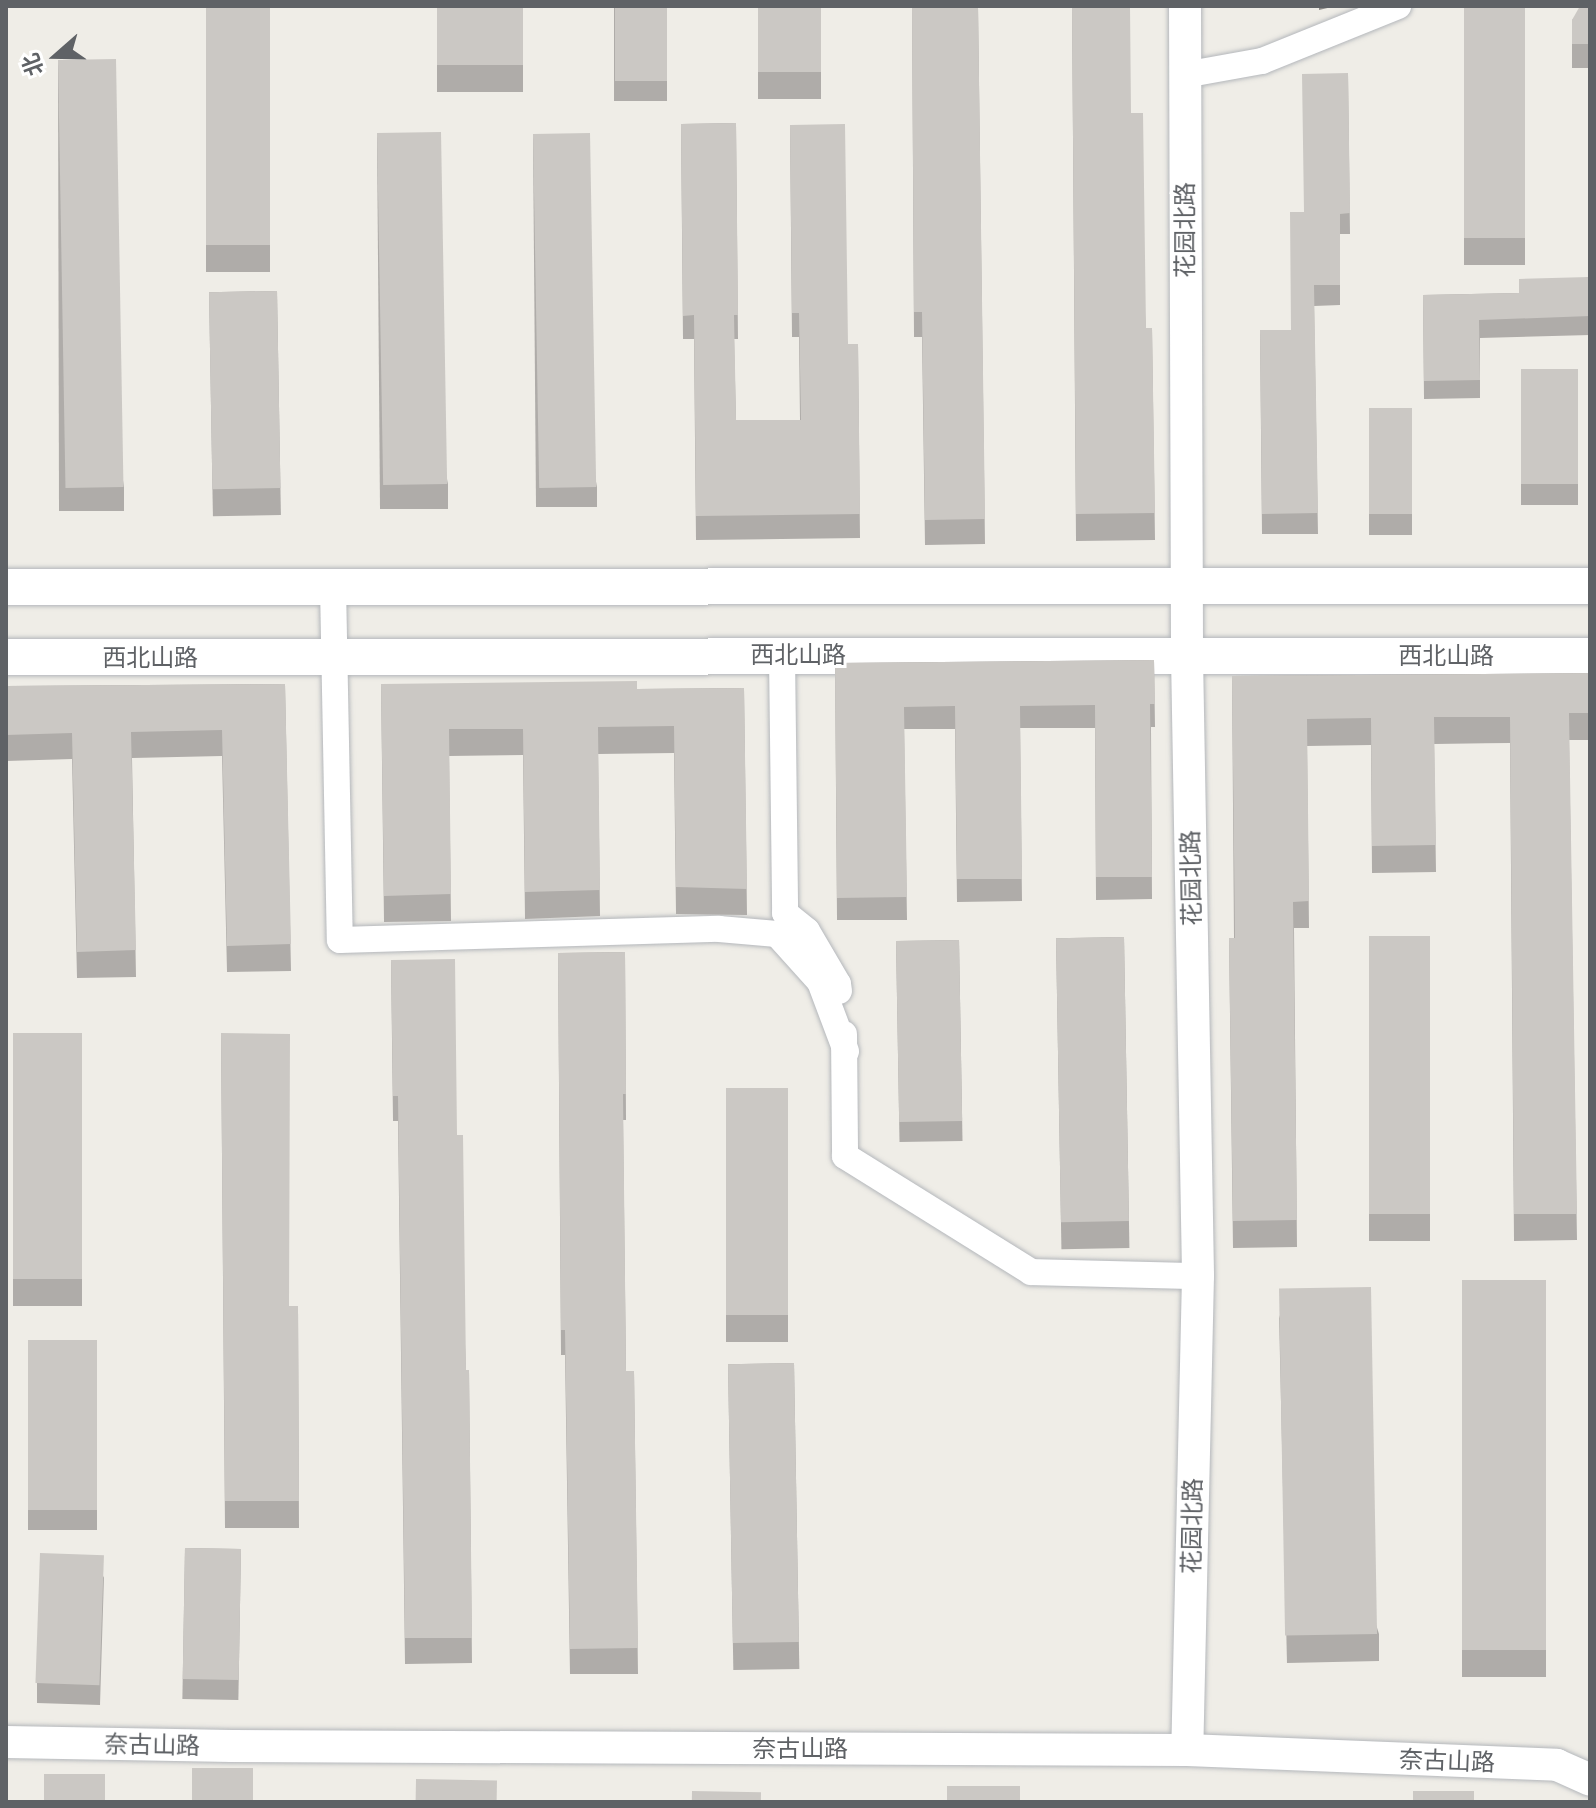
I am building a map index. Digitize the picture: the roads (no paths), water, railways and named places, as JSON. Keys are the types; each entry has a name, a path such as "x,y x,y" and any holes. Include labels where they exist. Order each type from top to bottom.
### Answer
{"main road":[{"path":"6,587 1590,586"},
{"name":"西北山路","path":"6,657 1590,656"}],"street":[{"name":"花园北路","path":"1185,6 1187,656 1198,1276 1187,1750"},
{"path":"1184,75 1262,61 1398,6"},
{"path":"333,586 340,940 719,929 777,934 820,982 846,1051"},
{"path":"782,655 785,913 807,931 838,984 846,1051 845,1156 1031,1272 1198,1276"},
{"name":"奈古山路","path":"6,1742 248,1747 1187,1750 1557,1765 1590,1780"}]}
